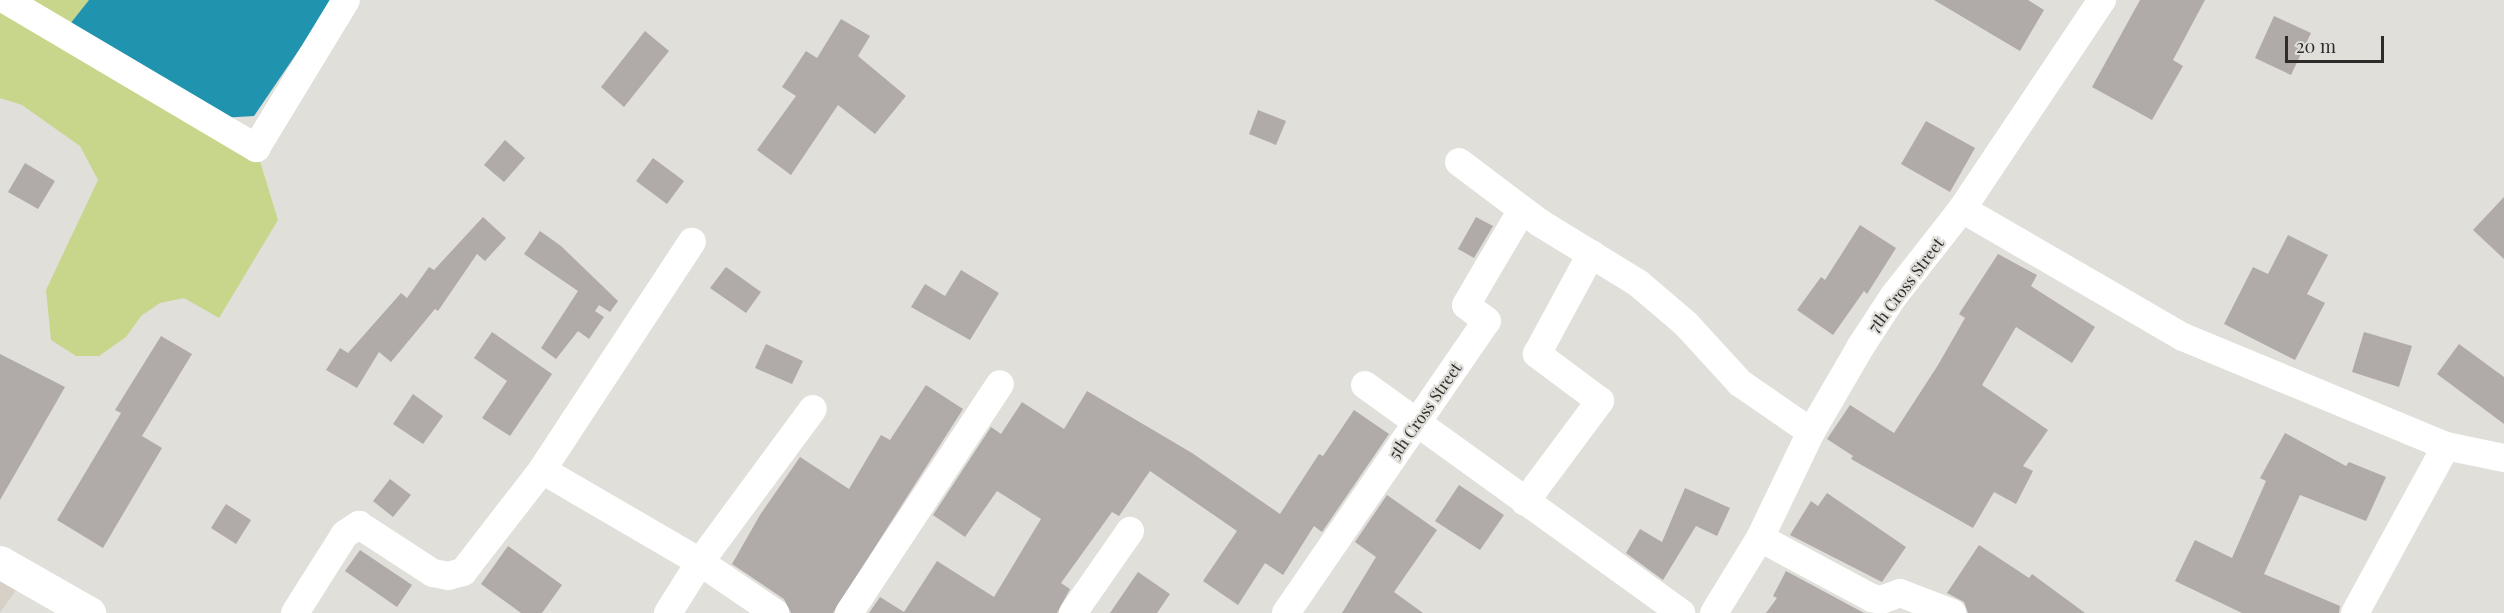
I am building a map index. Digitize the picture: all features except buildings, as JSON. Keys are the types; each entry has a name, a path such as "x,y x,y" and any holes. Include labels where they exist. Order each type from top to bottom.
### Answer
{"main road":[{"path":"0,562 89,613"}],"street":[{"path":"6,0 256,148 346,0"},
{"name":"7th Cross Street","path":"1713,613 1760,538 1811,432 1893,297 1962,209 2102,0"},
{"path":"1459,162 1522,210 1638,283 1686,324 1740,383 1811,432"},
{"path":"1962,209 2183,337 2446,447 2504,458"},
{"name":"5th Cross Street","path":"1286,613 1486,321 1466,305 1522,210"},
{"path":"295,613 345,534 359,525 433,573 448,576 463,572 542,470 692,242"},
{"path":"1524,502 1600,401 1537,354 1591,254"},
{"path":"849,613 1000,384"},
{"path":"1365,385 1524,502 1681,613"},
{"path":"668,613 700,562 813,409"},
{"path":"2355,613 2446,447"},
{"path":"542,470 700,562 774,613"},
{"path":"1072,613 1130,531"},
{"path":"1760,538 1872,598 1881,600 1900,593 1952,613"}],"shaded area":[{"path":"0,562 25,577 0,613"}],"green space":[{"path":"0,0 89,0 66,29 256,148 278,220 219,318 184,298 160,303 141,316 126,337 99,356 76,356 51,340 46,290 98,180 80,146 22,105 0,98"}],"water":[{"path":"89,0 333,0 254,116 221,118 66,29"}]}
